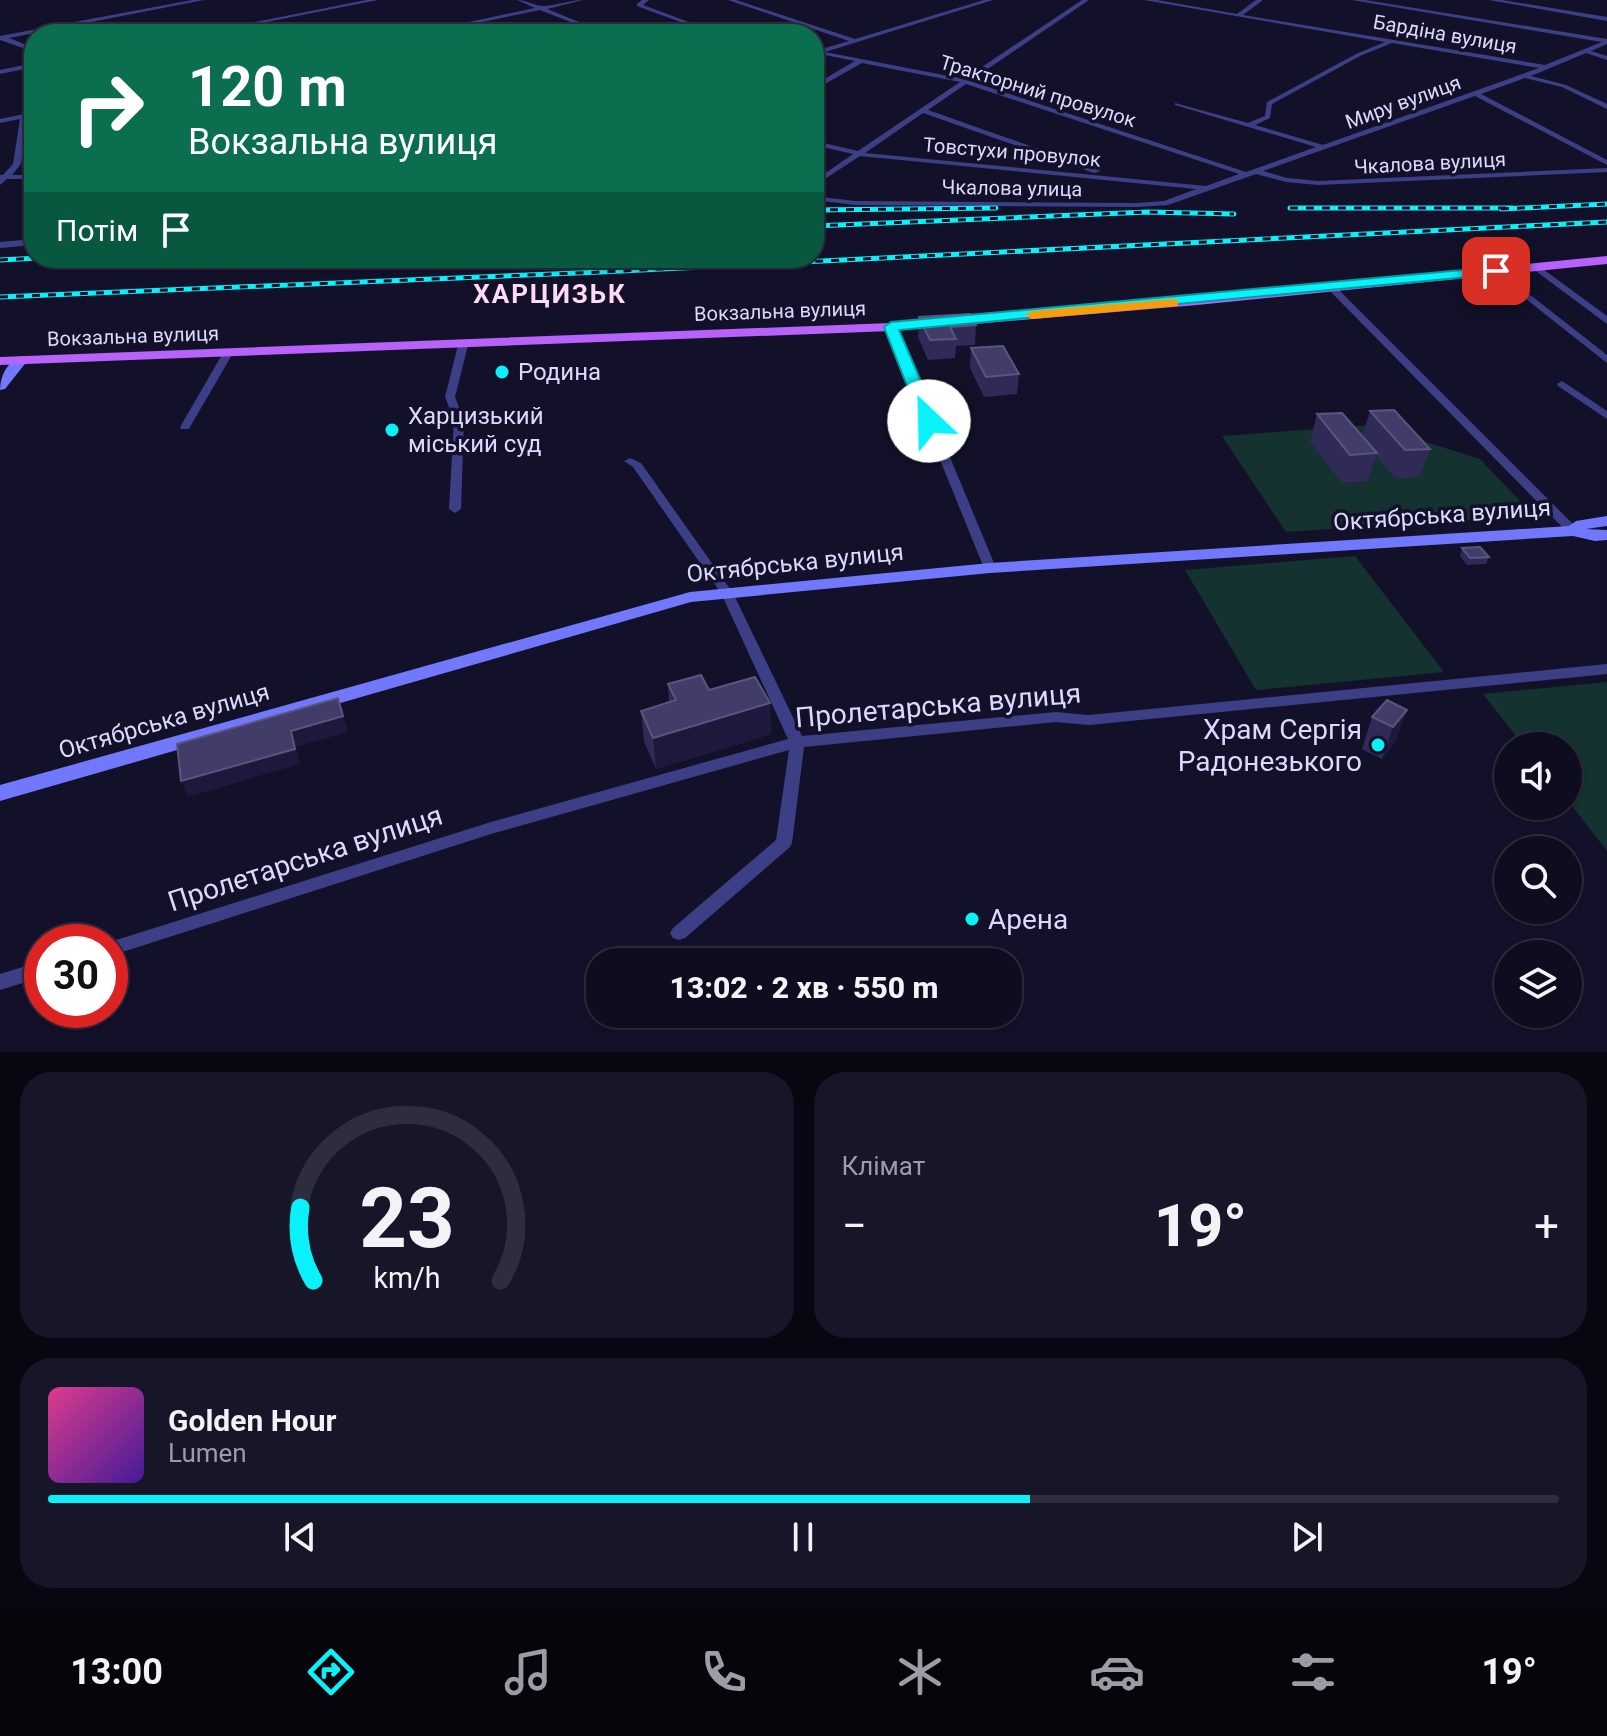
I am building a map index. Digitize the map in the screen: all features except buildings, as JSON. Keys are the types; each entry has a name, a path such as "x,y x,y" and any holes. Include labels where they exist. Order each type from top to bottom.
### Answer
{"main road":[{"name":"Вокзальна вулиця","path":"0,361 891,327 1607,260"},
{"path":"0,386 21,360"},
{"name":"Октябрська вулиця","path":"1573,531 1582,524 1607,521"},
{"name":"Октябрська вулиця","path":"0,793 690,597 990,568 1573,531 1607,535"}],"street":[{"path":"71,24 201,0"},
{"path":"249,24 375,0"},
{"path":"520,0 581,24"},
{"path":"464,24 580,0"},
{"path":"646,0 639,5 691,24"},
{"path":"731,0 804,24"},
{"path":"824,51 990,0"},
{"path":"824,177 1086,0"},
{"name":"Бардіна вулиця","path":"1147,0 1547,67"},
{"path":"1239,15 1260,0"},
{"path":"1355,0 1607,41"},
{"path":"1492,0 1607,19"},
{"path":"824,31 855,41"},
{"path":"1,37 24,33"},
{"path":"1,37 24,46"},
{"path":"1249,125 1268,117 1269,103 1358,55 1392,41"},
{"name":"Миру вулиця","path":"1208,188 1525,76 1589,52 1607,41"},
{"path":"1589,52 1607,58"},
{"name":"Тракторний провулок","path":"824,54 965,82 1250,172"},
{"path":"824,82 860,61"},
{"path":"0,72 24,67"},
{"path":"1525,76 1564,86 1607,107"},
{"path":"1475,93 1607,163"},
{"path":"1177,104 1323,147"},
{"path":"923,111 1108,177"},
{"path":"0,121 24,116 17,164 2,179"},
{"name":"Товстухи провулок","path":"824,145 860,153 1208,188"},
{"name":"Чкалова вулиця","path":"1250,172 1273,177 1288,188 1320,190 1392,189 1402,188 1403,181 1607,170"},
{"path":"2,179 24,178"},
{"name":"Чкалова улица","path":"824,199 855,203 1137,205 1165,203 1208,188"},
{"path":"0,245 24,243"},
{"path":"1536,267 1607,321"},
{"path":"1496,271 1607,360"},
{"path":"1332,288 1573,531"},
{"path":"891,327 990,568"},
{"path":"455,509 459,420 450,397 463,345"},
{"path":"185,427 228,353"},
{"path":"1562,384 1607,416"},
{"path":"630,461 637,465 727,593 797,742 784,843 679,933"},
{"name":"Пролетарська вулиця","path":"128,943 491,828 797,742 1056,717 1089,720 1607,669"},
{"path":"0,982 24,975"}],"green space":[{"path":"1372,425 1480,459 1534,516 1286,532 1222,436"},
{"path":"1355,556 1444,672 1256,690 1185,570"},
{"path":"1607,682 1607,851 1582,819 1582,732 1513,732 1483,694"}],"railway":[{"path":"1501,209 1607,204"},
{"path":"824,210 996,208"},
{"path":"1290,208 1512,208"},
{"path":"824,226 1148,212 1234,214"},
{"path":"824,261 1607,222"},
{"path":"0,260 24,259"},
{"path":"0,297 681,268"}],"slow traffic":[{"path":"1032,315 1173,303"}],"place":[{"name":"Родина","path":"502,372"},
{"name":"Харцизький міський суд","path":"392,430"},
{"name":"Храм Сергія Радонезького","path":"1378,745"},
{"name":"Арена","path":"972,919"}],"district":[{"name":"ХАРЦИЗЬК","path":"550,294"}],"route":[{"path":"929,421 891,327 1496,271"}]}
